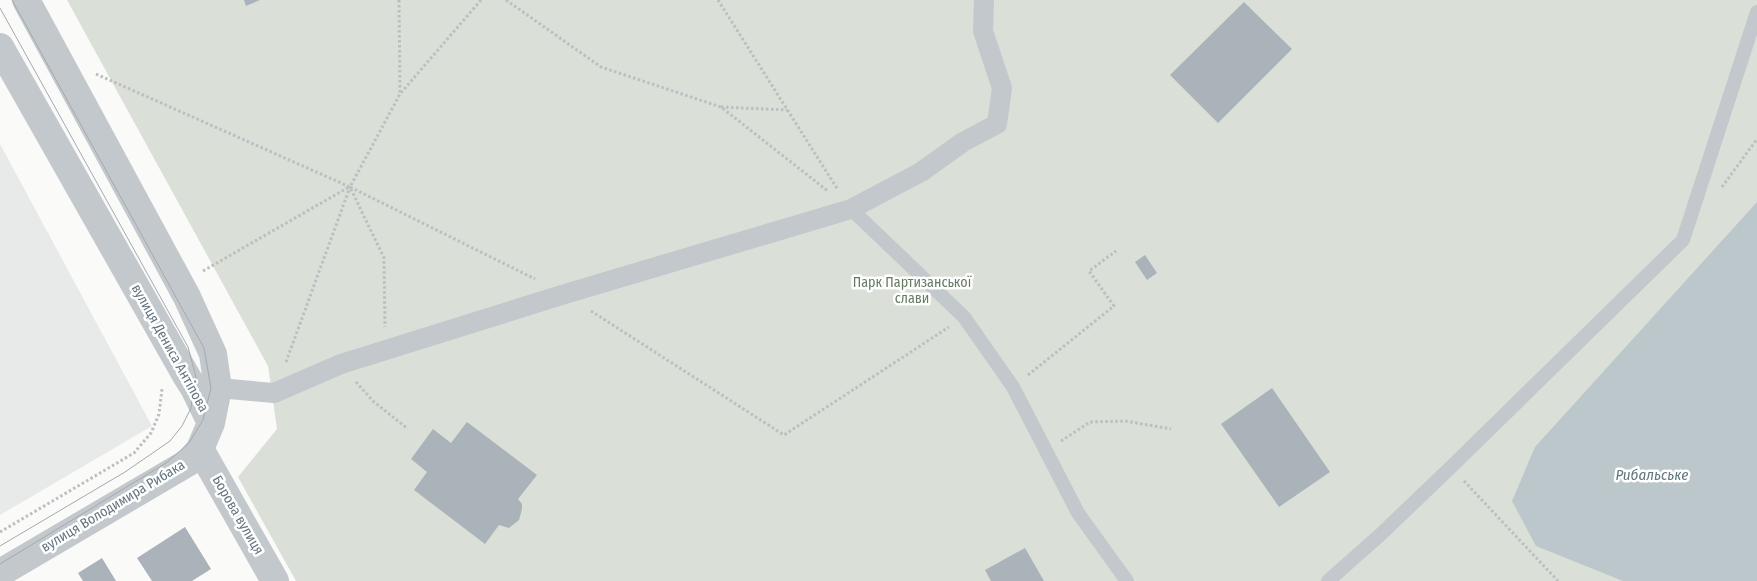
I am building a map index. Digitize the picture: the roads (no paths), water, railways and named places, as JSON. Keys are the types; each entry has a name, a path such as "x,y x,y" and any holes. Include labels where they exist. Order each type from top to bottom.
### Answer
{"street":[{"name":"вулиця Дениса Антіпова","path":"26,0 187,297 213,354 218,388 210,423"},
{"path":"218,388 274,394 341,364 851,209 921,172 963,142 997,124 1002,88 983,31 984,0"},
{"name":"вулиця Дениса Антіпова","path":"0,47 8,78 194,388 210,423"},
{"name":"вулиця Володимира Рибака","path":"0,573 189,462 200,449 210,423"},
{"name":"Борова вулиця","path":"200,449 275,581"}],"lane":[{"path":"1328,581 1380,535 1451,467 1683,240 1757,12"},
{"path":"851,209 964,317 1013,387 1078,513 1127,581"}],"water":[{"name":"Рибальське","path":"1757,202 1757,581 1623,581 1536,546 1512,501 1535,447"}],"tram line":[{"path":"0,564 166,463 189,443 203,420 211,388 204,348 12,0"},
{"path":"0,8 188,347 196,377 191,408 182,426 170,441 125,472 0,546"}],"park label":[{"name":"Парк Партизанської слави","path":"912,290"}]}
